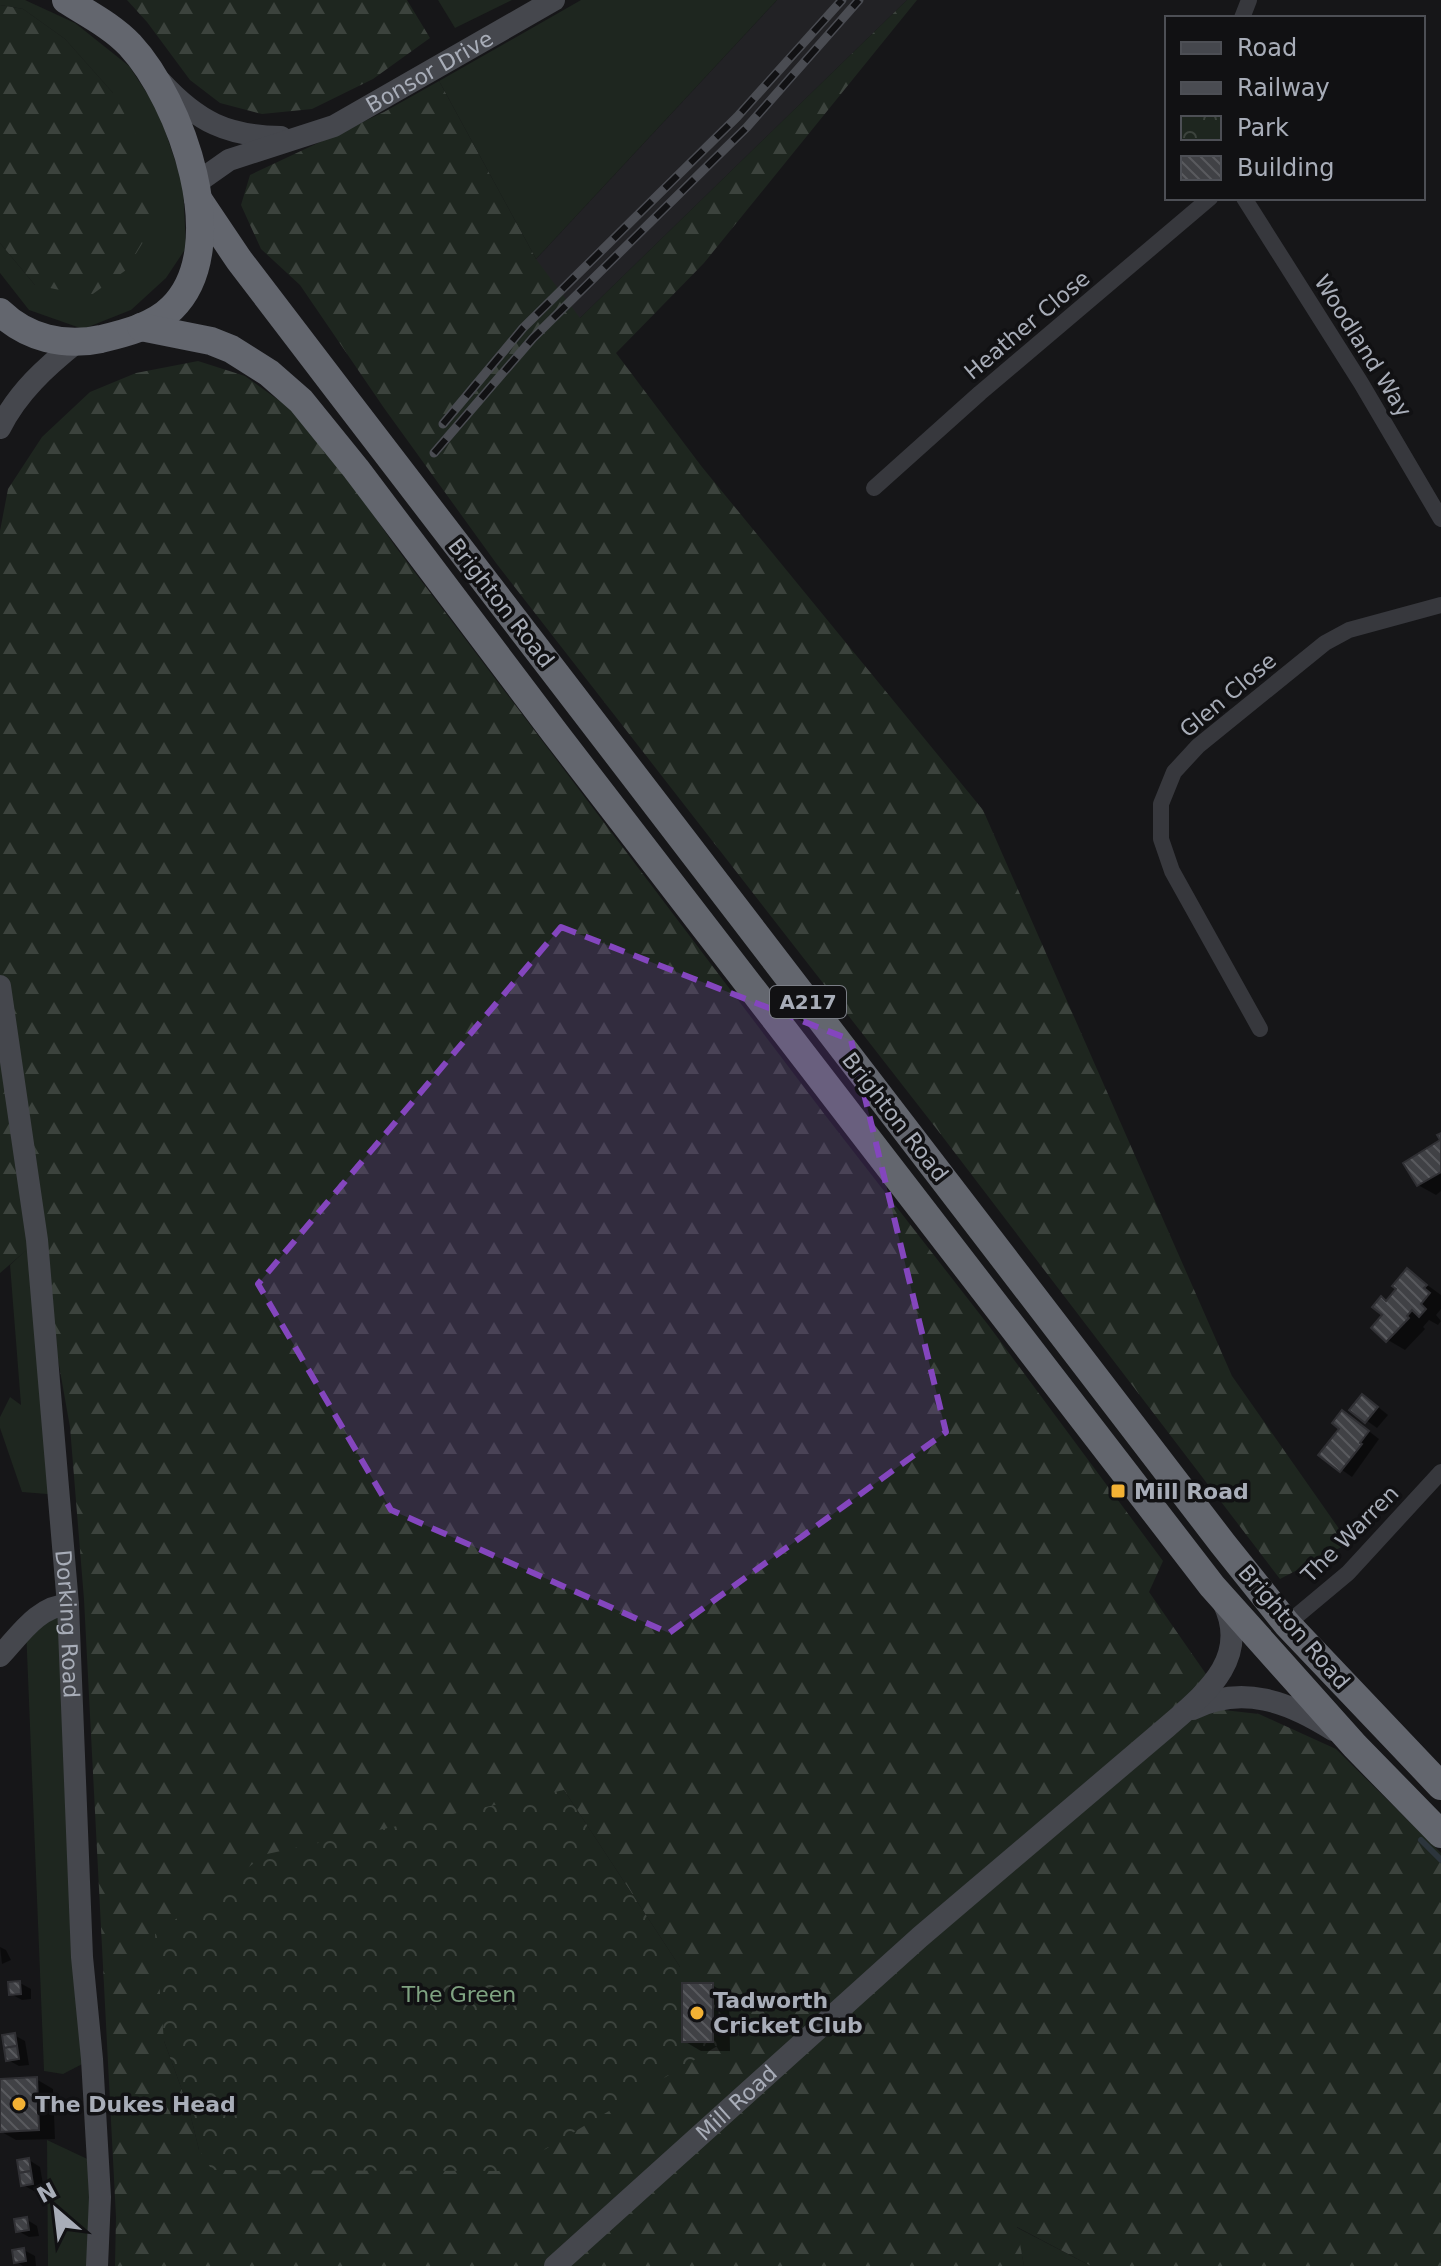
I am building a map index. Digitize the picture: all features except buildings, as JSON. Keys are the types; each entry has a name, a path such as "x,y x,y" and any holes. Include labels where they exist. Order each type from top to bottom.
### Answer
{"highway":[{"path":"0,312 11,323 38,338 77,342 97,340 158,319 174,307 194,274 199,236 197,194 176,120 143,62 129,44 66,0"},
{"name":"Brighton Road","path":"197,194 239,260 358,417 1223,1544 1287,1624 1441,1786"},
{"name":"Brighton Road","path":"141,327 211,341 231,349 286,387 319,423 1218,1592 1355,1746 1441,1834"}],"main road":[{"name":"Bonsor Drive","path":"197,194 202,179 229,160 302,138 364,111 554,0"},
{"name":"Bonsor Drive","path":"143,62 188,108 211,124 241,134 302,138"},
{"path":"0,428 10,408 36,377 77,342"},
{"name":"Dorking Road","path":"0,986 1,1011 37,1240 68,1605 82,1957 100,2197 97,2266"},
{"name":"Mill Road","path":"555,2266 920,1937 1175,1720 1217,1679 1232,1646 1233,1630 1218,1592"},
{"path":"0,1656 40,1615 57,1605 68,1605"},
{"name":"Mill Road","path":"1175,1720 1221,1698 1246,1696 1293,1708 1355,1746"}],"street":[{"name":"Heather Close","path":"874,488 980,393 1208,200"},
{"name":"Woodland Way","path":"1245,200 1361,383 1441,519"},
{"name":"Glen Close","path":"1260,1029 1172,871 1161,839 1161,804 1174,772 1198,746 1325,643 1349,630 1441,605"},
{"name":"The Warren","path":"1287,1624 1348,1573 1441,1472"}],"highlighted area":[{"path":"561,927 851,1040 946,1432 669,1633 391,1510 258,1284"}],"shaded area":[{"path":"777,0 907,0 580,318 407,415 536,259"}],"green space":[{"path":"0,0 25,0 75,23 129,66 158,110 183,184 186,248 166,278 131,310 83,329 29,310 0,273 0,243 35,285 113,93 65,39 23,9 0,5"},
{"path":"127,0 407,0 430,38 373,79 312,109 262,114 220,103 190,80"},
{"path":"438,0 512,0 455,28"},
{"path":"581,0 777,0 536,259 439,81"},
{"path":"907,0 917,0 704,263 616,353 702,467 983,810 1232,1376 1349,1543 1280,1579 939,1132 496,563 300,285 261,249 241,205 250,175 384,112 439,81 536,259 580,318"},
{"path":"0,5 23,9 65,39 113,93 157,174 148,234 126,270 90,296 35,285 0,243"},
{"path":"198,361 245,376 309,422 395,546 825,1115 989,1326 1163,1561 1149,1592 1206,1674 1197,1707 1259,1714 1336,1749 1441,1853 1441,2266 1091,2266 1017,2227 1024,2266 115,2266 116,2217 84,1599 70,1427 37,1241 0,1273 0,531 8,489 42,437 90,392 136,373","holes":["564,1790 680,1967 199,2150 189,2109 164,2041"]},
{"path":"37,1240 59,1495 22,1492 0,1428 0,1417 10,1397 21,1405 10,1265"},
{"path":"57,1608 92,2059 63,2074 44,2071 26,1628"},
{"name":"The Green","path":"564,1790 680,1967 718,1979 719,2045 509,2171 212,2170 199,2150 189,2109 164,2041 155,1934 267,1854"},
{"path":"47,2140 98,2164 97,2266 48,2266"},
{"path":"1016,2227 1091,2266 1024,2266"}],"waterway":[{"path":"1421,1840 1441,1860"}],"railway":[{"path":"443,424 523,328 737,117 842,0"},
{"path":"434,453 533,338 747,127 859,0"}],"place":[{"name":"Mill Road","path":"1118,1491"},
{"name":"Tadworth Cricket Club","path":"697,2013"},
{"name":"The Dukes Head","path":"19,2104"}]}
